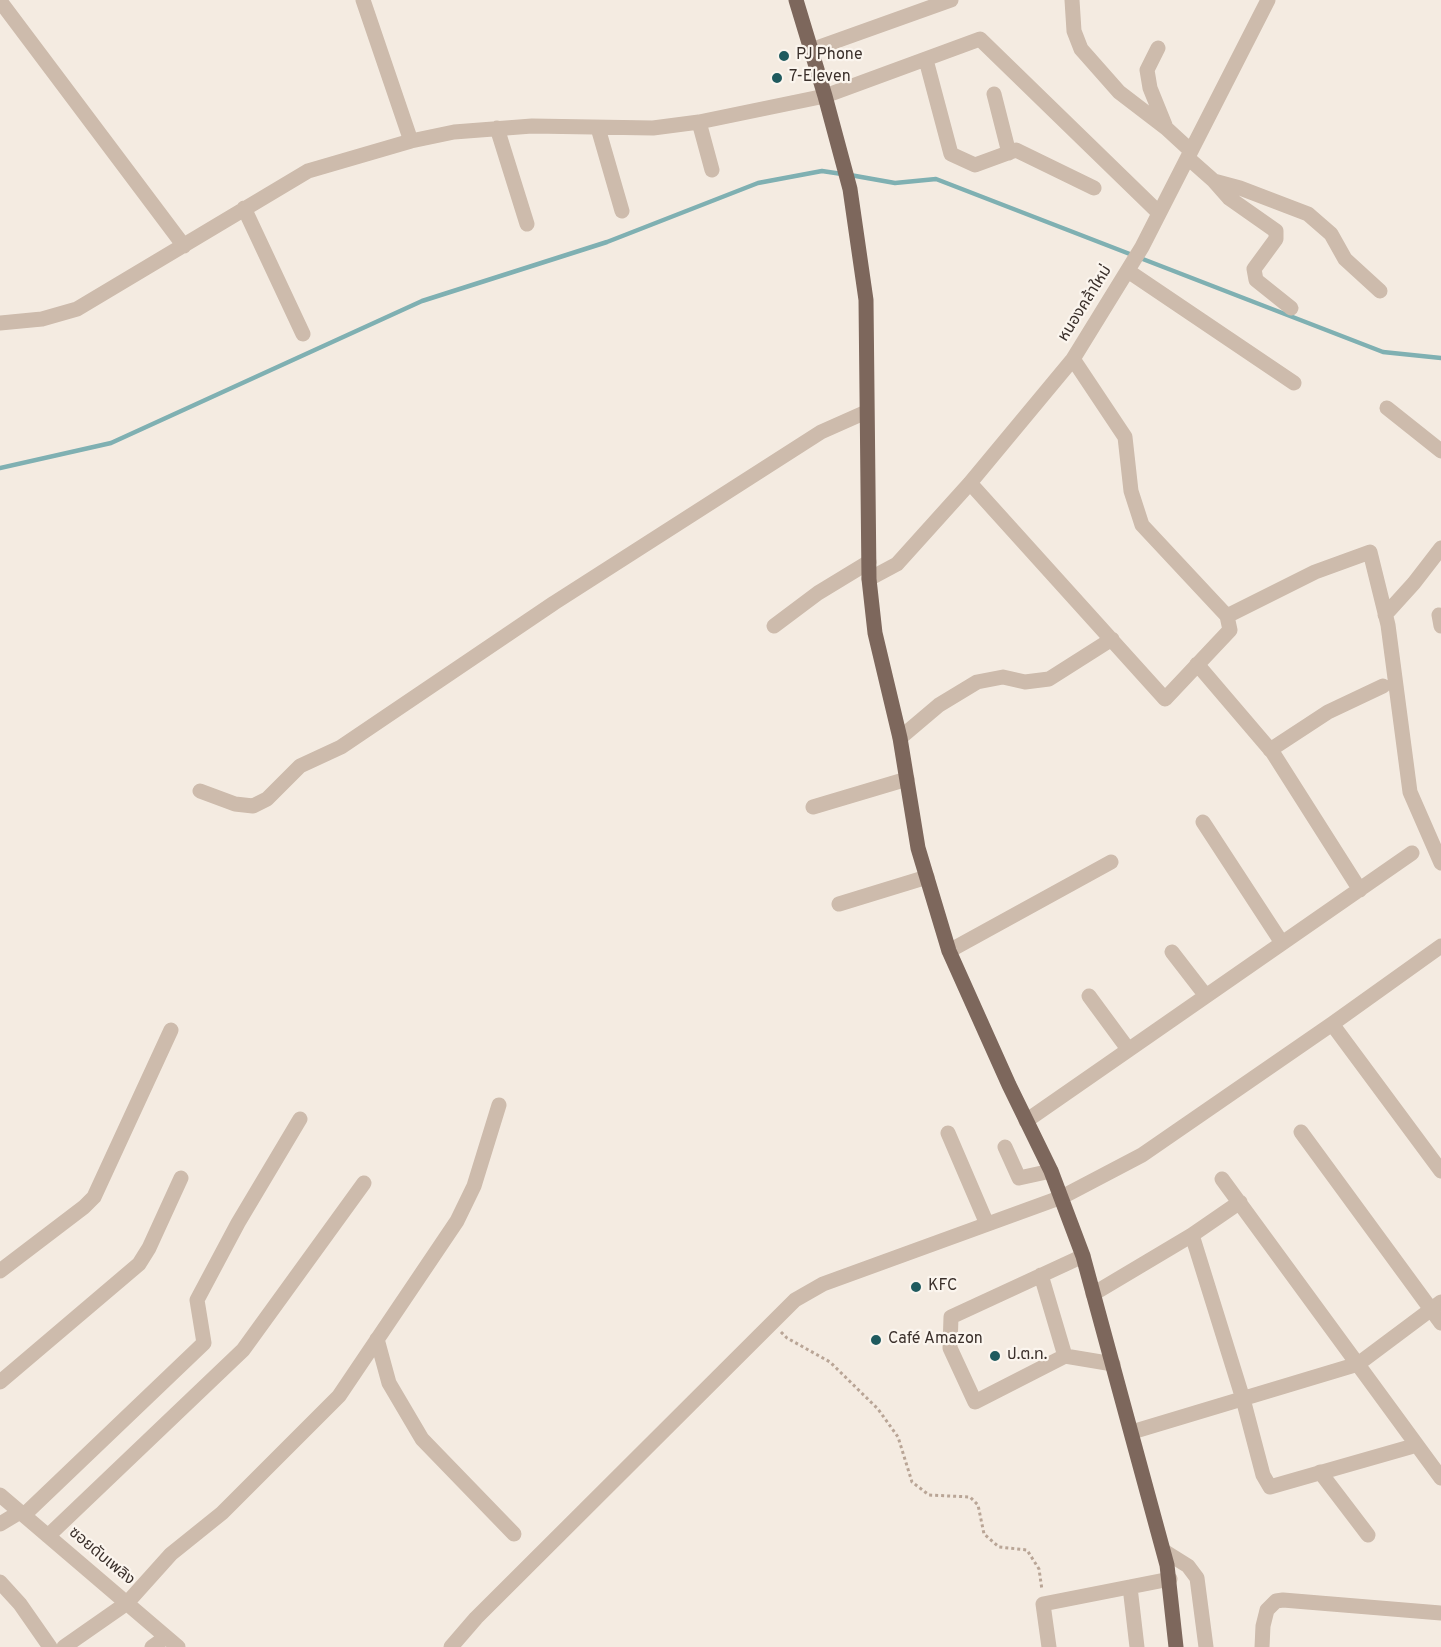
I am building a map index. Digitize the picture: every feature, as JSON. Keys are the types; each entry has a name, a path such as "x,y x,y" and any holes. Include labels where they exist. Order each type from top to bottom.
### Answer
{"main road":[{"path":"796,0 850,189 867,300 866,412 869,579 875,633 900,738 918,848 949,951 1051,1171 1083,1256 1164,1551 1170,1579 1176,1647"}],"street":[{"path":"363,0 411,141"},
{"path":"811,50 951,0"},
{"path":"1072,0 1074,31 1081,49 1119,92 1166,128 1229,198 1276,231 1276,239 1254,269 1256,280 1291,308"},
{"name":"หนองคล้าใหม่","path":"869,579 897,564 970,483 1073,359 1142,247 1268,0"},
{"path":"2,1 184,246"},
{"path":"0,323 42,319 77,309 308,171 411,141 454,132 497,128 532,126 653,128 699,122 825,96 980,39 1159,213"},
{"path":"1158,48 1147,70 1150,88 1166,128"},
{"path":"926,60 951,154 975,165 1016,150 1094,188"},
{"path":"994,94 1009,153"},
{"path":"699,122 712,170"},
{"path":"497,128 527,224"},
{"path":"598,128 622,211"},
{"path":"1214,181 1240,188 1308,214 1331,234 1345,259 1380,291"},
{"path":"244,208 303,334"},
{"path":"1130,269 1294,383"},
{"path":"970,483 1165,699 1230,630 1227,616 1142,525 1131,491 1125,437 1073,359"},
{"path":"1388,408 1441,451"},
{"path":"200,791 235,804 253,806 267,799 300,766 341,747 554,603 821,432 866,412"},
{"path":"1385,615 1441,548"},
{"path":"1227,616 1315,572 1370,552 1385,615 1410,792 1441,863"},
{"path":"774,626 818,593 868,562"},
{"path":"900,738 939,705 977,682 1003,677 1025,681 1048,679 1112,639"},
{"path":"1197,664 1270,750 1360,890"},
{"path":"1270,750 1328,712 1383,686"},
{"path":"813,807 907,779"},
{"path":"1203,822 1282,943"},
{"path":"1026,1121 1412,853"},
{"path":"949,951 1111,862"},
{"path":"839,904 927,877"},
{"path":"451,1647 485,1610 795,1300 823,1284 1062,1197 1142,1155 1441,946"},
{"path":"1172,952 1206,996"},
{"path":"1089,996 1128,1049"},
{"path":"1332,1023 1441,1171"},
{"path":"0,1271 94,1197 171,1030"},
{"path":"64,1647 127,1603 171,1554 222,1513 339,1396 457,1221 474,1186 499,1105"},
{"path":"0,1524 22,1513 204,1343 197,1300 238,1223 300,1119"},
{"path":"1301,1132 1436,1306 1441,1323"},
{"path":"948,1133 987,1224"},
{"path":"1005,1148 1019,1178 1051,1171"},
{"path":"0,1382 138,1264 149,1248 182,1178"},
{"path":"1222,1179 1441,1478"},
{"path":"48,1536 243,1350 364,1183"},
{"path":"1093,1294 1192,1235 1240,1202"},
{"path":"1192,1235 1243,1399 1263,1475 1270,1487 1417,1445"},
{"path":"1083,1256 951,1317 950,1348 975,1402 1065,1356 1113,1364"},
{"path":"1041,1275 1065,1356"},
{"path":"1131,1432 1358,1364 1436,1306"},
{"path":"377,1339 389,1383 422,1439 514,1534"},
{"path":"1320,1472 1368,1535"},
{"name":"ซอยดับเพลิง","path":"0,1495 172,1642"},
{"path":"1164,1551 1188,1566 1197,1578 1206,1647"},
{"path":"1049,1647 1043,1604 1170,1579"},
{"path":"0,1582 20,1604 50,1647"},
{"path":"1130,1587 1137,1647"},
{"path":"1262,1647 1263,1626 1267,1610 1276,1601 1441,1613"},
{"path":"152,1647 172,1642"}],"path":[{"path":"771,1322 787,1338 830,1362 878,1409 898,1437 912,1482 929,1495 970,1497 978,1505 984,1534 999,1547 1028,1550 1039,1569 1043,1604"}],"waterway":[{"path":"0,468 111,443 422,301 607,242 758,183 822,171 842,174"},
{"path":"850,175 895,183 936,179 1383,352 1441,358"}],"place":[{"name":"PJ Phone","path":"784,56"},
{"name":"7-Eleven","path":"777,78"},
{"name":"KFC","path":"916,1287"},
{"name":"Café Amazon","path":"876,1340"},
{"name":"ป.ต.ท.","path":"995,1356"}]}
